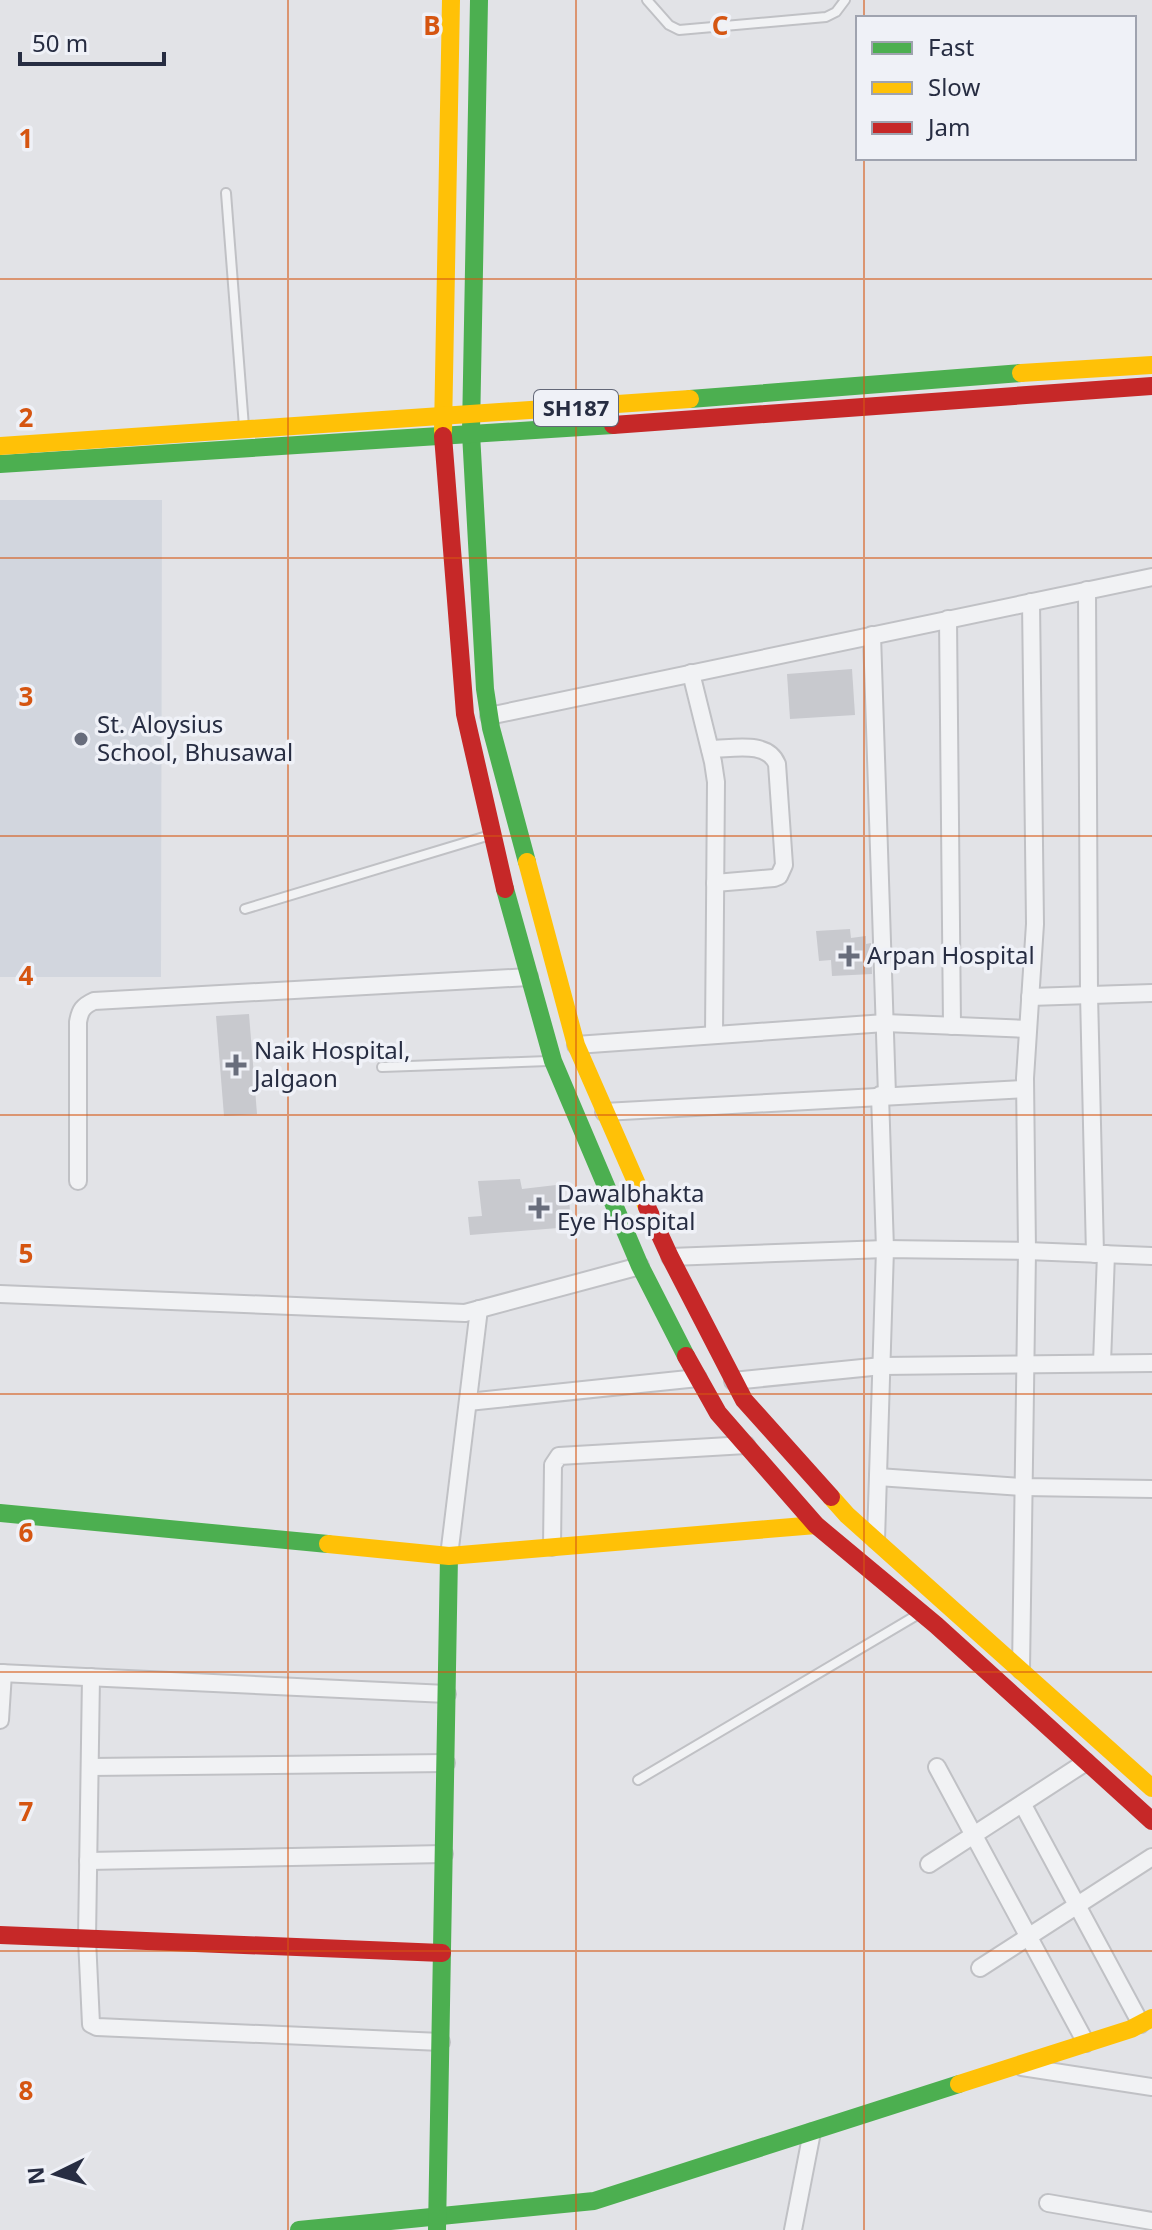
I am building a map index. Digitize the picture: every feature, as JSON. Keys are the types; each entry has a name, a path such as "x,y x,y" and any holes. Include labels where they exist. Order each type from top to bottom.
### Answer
{"main road":[{"path":"451,0 442,416 465,714 492,835 553,1061 640,1266 718,1413 816,1525 921,1613 1152,1821"},
{"path":"479,0 471,433 485,689 489,716 576,1045 670,1257 744,1400 847,1515 1152,1788"},
{"path":"448,130 477,129"},
{"name":"SH187","path":"0,464 443,436 619,414 787,401 921,381 1152,365"},
{"path":"1103,388 1106,366"},
{"path":"1009,374 1011,394"},
{"path":"919,401 921,381"},
{"name":"SH187","path":"787,401 919,401 1152,386"},
{"name":"SH187","path":"0,446 471,414 619,414"},
{"path":"0,1513 449,1556 816,1525"},
{"path":"437,2223 449,1556"},
{"path":"0,1935 442,1953"},
{"path":"299,2230 437,2223 594,2201 1147,2021"}],"street":[{"path":"489,716 1152,577"},
{"path":"1087,590 1089,994 1102,1363"},
{"path":"1021,1670 1027,1251 1025,1089 1035,924 1031,602"},
{"path":"948,619 952,1026"},
{"path":"872,635 885,1023 885,1249 876,1540"},
{"path":"691,673 716,782 714,1035"},
{"path":"710,749 761,749 774,756 784,865 779,876 774,878 715,883"},
{"path":"78,1181 78,1022 79,1012 85,1005 94,1001 529,977"},
{"path":"1030,997 1152,993"},
{"path":"576,1045 885,1023 1028,1029"},
{"path":"604,1112 1025,1089"},
{"path":"670,1257 885,1249 1152,1256"},
{"path":"0,1294 465,1313 640,1266"},
{"path":"449,1556 479,1309"},
{"path":"733,1381 882,1366 1152,1363"},
{"path":"468,1402 698,1378"},
{"path":"552,1547 553,1465 559,1456 746,1445"},
{"path":"878,1477 1023,1487 1152,1489"},
{"path":"0,1720 1,1673 447,1694"},
{"path":"91,1677 87,1939 89,2019 97,2027 441,2042"},
{"path":"929,1864 975,1837 1086,1762"},
{"path":"90,1767 446,1763"},
{"path":"937,1767 1086,2043"},
{"path":"1023,1805 1077,1906 1147,2021"},
{"path":"88,1861 444,1854"},
{"path":"980,1968 1152,1857"},
{"path":"1016,2066 1152,2087"},
{"path":"793,2230 812,2132"},
{"path":"1048,2203 1152,2221"}],"lane":[{"path":"647,0 669,25 679,30 826,17 836,12 845,0"},
{"path":"226,193 245,429"},
{"path":"245,909 492,835"},
{"path":"382,1067 553,1061"},
{"path":"638,1780 921,1613"}],"shaded area":[{"name":"St. Aloysius School, Bhusawal","path":"0,500 162,500 161,977 0,977"}],"building":[{"path":"852,669 855,715 790,719 787,674"},
{"path":"850,929 851,938 866,936 866,944 871,943 872,974 832,976 831,960 819,961 816,931"},
{"path":"249,1014 257,1114 224,1116 216,1016"},
{"path":"520,1179 522,1189 556,1185 556,1190 563,1189 564,1197 569,1196 571,1227 470,1235 468,1217 482,1216 478,1181"}],"traffic: fast":[{"path":"471,431 479,0"},
{"path":"690,399 1021,373"},
{"path":"0,464 613,425"},
{"path":"471,433 485,689 491,728 527,862"},
{"path":"505,889 553,1061 640,1266 686,1356"},
{"path":"0,1513 328,1544"},
{"path":"437,2230 449,1556"},
{"path":"299,2230 594,2201 959,2084"}],"traffic: slow":[{"path":"443,431 451,0"},
{"path":"1021,373 1152,365"},
{"path":"0,446 690,399"},
{"path":"527,862 576,1045 647,1207"},
{"path":"831,1497 847,1515 1152,1788"},
{"path":"328,1544 449,1556 816,1525"},
{"path":"959,2084 1131,2029 1152,2018"}],"traffic: jam":[{"path":"613,425 1152,386"},
{"path":"443,436 465,714 505,889"},
{"path":"647,1207 744,1400 831,1497"},
{"path":"686,1356 718,1413 816,1525 936,1625 1152,1821"},
{"path":"0,1935 442,1953"}],"place":[{"name":"St. Aloysius School, Bhusawal","path":"81,739"},
{"name":"Arpan Hospital","path":"849,956"},
{"name":"Naik Hospital, Jalgaon","path":"236,1065"},
{"name":"Dawalbhakta Eye Hospital","path":"539,1208"}]}
